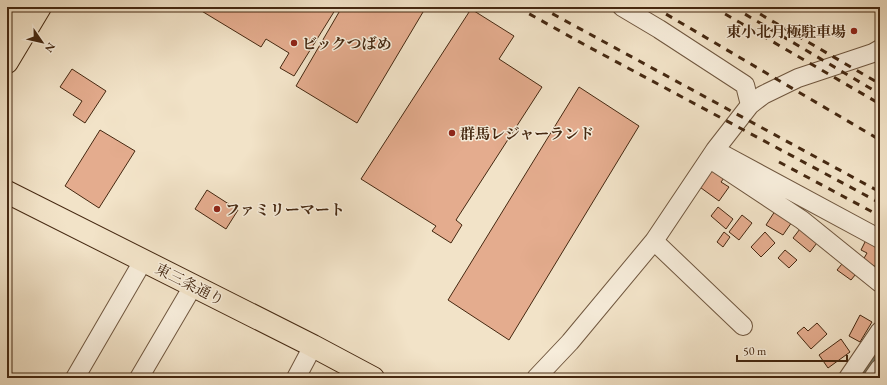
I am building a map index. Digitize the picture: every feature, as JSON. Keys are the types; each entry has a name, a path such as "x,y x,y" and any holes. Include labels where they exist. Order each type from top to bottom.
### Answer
{"main road":[{"path":"7,29 20,7"},
{"path":"7,62 40,7"},
{"name":"東三条通り","path":"7,192 313,346 372,378"}],"street":[{"path":"622,7 659,29 745,85 750,105"},
{"path":"536,378 570,342 654,241 713,154 750,105 764,95 798,78 873,53 880,49"},
{"path":"713,154 880,239"},
{"path":"713,154 807,224 880,283"},
{"path":"654,241 714,309 744,325"},
{"path":"75,378 144,261"},
{"path":"139,378 193,286"},
{"path":"848,378 880,331"},
{"path":"296,378 313,346"},
{"path":"873,378 880,368"}],"building":[{"name":"ビックつばめ","path":"195,7 337,7 294,76 280,68 289,53 266,39 261,47"},
{"path":"342,7 426,7 357,123 296,86"},
{"name":"群馬レジャーランド","path":"471,9 514,36 499,59 542,87 456,220 462,225 451,243 432,231 436,226 361,179"},
{"path":"72,69 106,91 85,123 73,115 82,101 60,87"},
{"path":"579,87 639,126 509,340 448,300"},
{"path":"100,130 135,151 99,208 65,186"},
{"path":"712,164 727,174 721,182 729,187 719,201 697,185"},
{"name":"ファミリーマート","path":"207,190 238,210 226,229 195,209"},
{"path":"718,207 733,219 726,229 711,216"},
{"path":"777,208 794,219 783,235 766,225"},
{"path":"742,215 752,223 739,240 729,232"},
{"path":"803,225 820,239 810,252 793,238"},
{"path":"724,232 730,237 723,247 717,242"},
{"path":"765,232 775,243 761,257 751,247"},
{"path":"866,240 880,248 880,269 863,260 867,253 861,250"},
{"path":"785,250 797,260 789,268 778,258"},
{"path":"846,259 860,269 851,280 837,270"},
{"path":"860,315 872,322 860,342 849,336"},
{"path":"817,323 827,334 811,349 797,333 804,327 808,331"},
{"path":"841,339 850,352 828,368 819,355"}],"waterway":[{"path":"861,378 880,350"}],"railway":[{"path":"517,7 880,203"},
{"path":"540,7 880,192"},
{"path":"654,7 880,140"},
{"path":"713,7 880,104"},
{"path":"733,7 880,94"},
{"path":"748,7 880,84"},
{"path":"779,162 880,216"}],"place":[{"name":"東小北月極駐車場","path":"854,31"},
{"name":"ビックつばめ","path":"294,43"},
{"name":"群馬レジャーランド","path":"452,133"},
{"name":"ファミリーマート","path":"217,209"}]}
